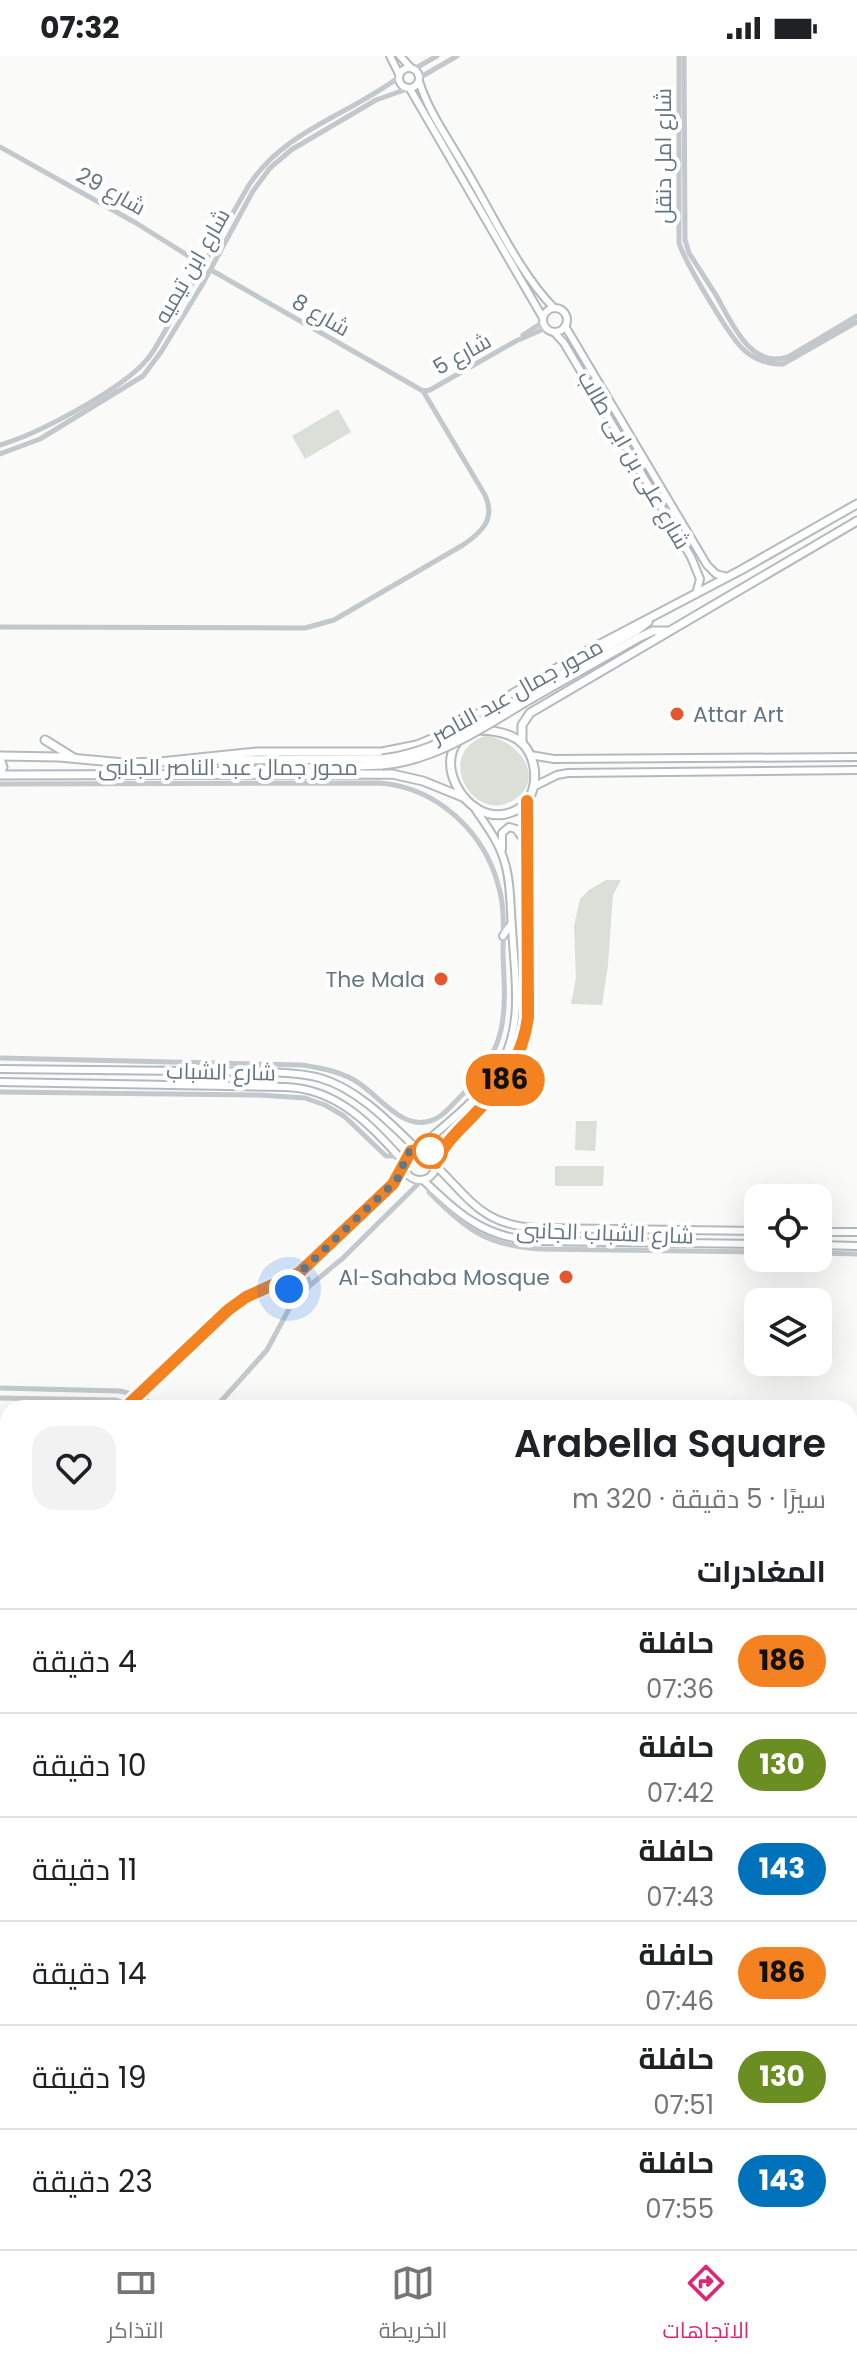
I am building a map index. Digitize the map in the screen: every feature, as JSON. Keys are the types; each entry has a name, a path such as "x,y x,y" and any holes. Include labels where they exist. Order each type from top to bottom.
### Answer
{"main road":[{"path":"390,56 401,86 408,89 544,323 554,332 565,326 565,314 554,308 536,288 523,259 425,97 419,80 400,56"},
{"path":"399,76 405,69 412,69"},
{"path":"408,89 419,80"},
{"path":"544,323 547,311 554,308"},
{"name":"شارع على بن ابى طالب","path":"565,326 598,372 712,572"},
{"name":"شارع على بن ابى طالب","path":"554,332 564,343 691,557 700,579"},
{"path":"564,343 573,337"},
{"name":"محور جمال عبد الناصر","path":"0,757 124,763 257,752 382,752 407,748 435,738 857,504"},
{"name":"محور جمال عبد الناصر","path":"522,743 520,730 526,716 857,521"},
{"path":"696,594 700,579 709,580 712,572 727,577"},
{"path":"197,758 220,762 382,759 412,754 441,742 536,689 640,629 652,617"},
{"path":"193,776 222,770 382,765 414,760 445,748 644,635 667,631"},
{"path":"511,694 512,709 518,715 526,716"},
{"path":"491,730 505,717 511,694"},
{"path":"425,1181 432,1175 451,1139 502,1084 526,1033 525,842 527,801 535,773 530,755 522,743 505,733 473,731 460,739 453,750 451,769 455,784 474,807 502,852"},
{"path":"435,738 460,739"},
{"path":"45,740 76,759"},
{"path":"530,755 554,759 857,757"},
{"path":"0,757 3,767 0,774 239,779 396,775 423,781 465,798"},
{"path":"14,757 10,766 16,775"},
{"path":"797,757 798,770"},
{"path":"815,757 815,770"},
{"path":"554,759 553,768 557,775"},
{"path":"533,787 557,775 857,770"},
{"path":"474,807 487,814 502,815 515,811 527,801"},
{"path":"525,842 516,829 506,828 502,833 502,852 508,876 515,999 510,1042 492,1078 462,1110 408,1153 404,1164 411,1177 425,1181 481,1228 507,1238 744,1244"},
{"path":"503,936 511,924"},
{"name":"شارع الشباب","path":"0,1069 303,1074 319,1077 346,1090 418,1148"},
{"name":"شارع الشباب","path":"0,1082 301,1088 339,1102 361,1117 404,1164"},
{"path":"457,1100 462,1110"},
{"path":"440,1129 442,1136 451,1139"},
{"path":"389,1145 397,1138 398,1132"},
{"path":"418,1148 429,1151 464,1197 486,1216 510,1225 744,1231"},
{"path":"441,1194 445,1185 452,1183"},
{"path":"536,1241 537,1228"},
{"path":"832,1232 857,1232"},
{"path":"832,1245 857,1246"}],"street":[{"path":"412,69 437,56"},
{"path":"419,80 457,56"},
{"name":"شارع امل دنقل","path":"682,56 679,243 737,343 757,359 783,364 857,319"},
{"name":"شارع ابن تيميه","path":"0,445 27,436 70,413 142,365 204,266 249,185 267,161 288,142 372,95 399,76"},
{"name":"شارع ابن تيميه","path":"0,454 40,439 148,371 211,270 253,191 276,161 376,100 408,89"},
{"name":"شارع 29","path":"0,147 136,223 204,266"},
{"name":"شارع 8","path":"204,266 423,391"},
{"name":"شارع 5","path":"423,391 430,390 544,323"},
{"path":"142,365 148,371"},
{"path":"133,372 139,379"},
{"path":"0,627 305,628 334,620 463,545 481,531 488,520 489,506 485,495 423,391"},
{"name":"محور جمال عبد الناصر الجانبى","path":"0,784 239,779"},
{"name":"محور جمال عبد الناصر الجانبى","path":"0,1058 302,1065 331,1070 355,1080 411,1122 422,1123 439,1118 480,1077 501,1032 505,998 503,936 500,891 490,863 470,830 450,811 418,791 395,784 298,779"},
{"path":"0,1092 305,1098 344,1116 386,1156 398,1156"},
{"path":"132,1400 228,1310 246,1297 299,1273 393,1184 404,1164"},
{"path":"288,1280 290,1290 297,1294 305,1292 425,1181"},
{"name":"شارع الشباب الجانبى","path":"425,1181 429,1192 464,1226 490,1241 511,1247 744,1252"},
{"path":"832,1253 857,1254"},
{"path":"299,1273 307,1277 308,1287"},
{"path":"222,1400 267,1350 297,1294"},
{"path":"0,1388 120,1391 145,1400"},
{"path":"8,1388 8,1398"},
{"path":"0,1398 22,1400"}],"shaded area":[{"path":"338,409 351,432 305,459 292,436"},
{"path":"485,736 506,742 522,757 527,767 529,777 526,787 519,796 504,805 489,804 476,798 466,787 461,773 461,758 469,746"},
{"path":"606,880 621,880 613,895 602,1005 571,1004 576,978 574,926 580,899"},
{"path":"576,1121 597,1121 595,1151 575,1150"},
{"path":"555,1166 604,1166 603,1186 555,1186"}],"bus line":[{"name":"186","path":"132,1400 228,1310 246,1297 288,1280 306,1267 397,1180 411,1151 426,1149 434,1156 436,1163 445,1145 508,1075 521,1048 528,1017 527,801"}],"place":[{"name":"Attar Art","path":"677,714"},
{"name":"The Mala","path":"441,979"},
{"name":"Al-Sahaba Mosque","path":"566,1277"}],"route":[{"path":"289,1289 291,1276 306,1267 397,1180 408,1153 418,1148 430,1151"}]}
